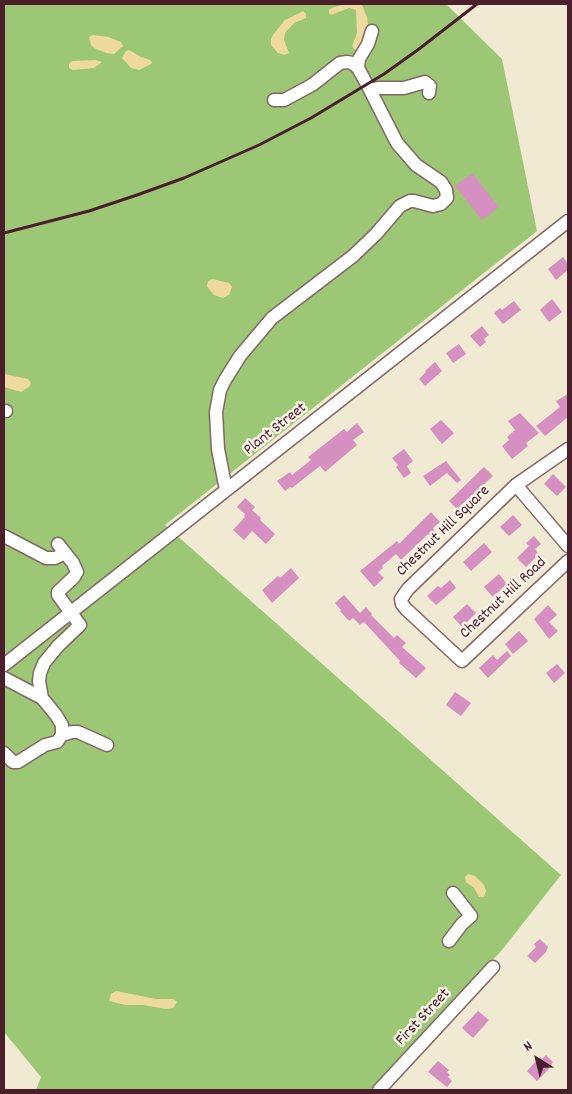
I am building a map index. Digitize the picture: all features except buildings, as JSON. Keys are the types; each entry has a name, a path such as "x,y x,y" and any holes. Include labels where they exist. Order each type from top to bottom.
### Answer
{"street":[{"path":"358,68 359,59 368,44 372,31"},
{"path":"226,490 218,449 216,412 220,390 240,356 268,321 353,256 376,234 400,206 414,201 433,206 441,204 447,198 446,190 441,182 416,164 397,143 358,68 350,62 340,63 322,80 284,100 274,100"},
{"path":"370,90 378,88 404,88 425,82 430,86 429,94"},
{"name":"Plant Street","path":"4,665 568,221"},
{"path":"516,485 568,449"},
{"name":"Chestnut Hill Square","path":"462,661 406,609 401,599 408,588 516,485 568,546"},
{"path":"4,536 46,558 55,558 61,548 73,563 77,572 58,592 58,596 70,612 86,628 58,646 44,663 40,681 42,698"},
{"name":"Chestnut Hill Road","path":"462,661 568,560"},
{"path":"4,678 42,698 62,725 62,735 57,742 45,745 18,762 13,762 4,753"},
{"path":"62,735 78,732 107,746"},
{"path":"449,941 471,916 454,893"},
{"name":"First Street","path":"379,1090 493,967"}],"green space":[{"path":"4,4 446,4 502,59 537,231 165,525 561,875 502,950 370,1090 36,1090 41,1077 4,1032"}],"sand":[{"path":"345,4 362,5 367,17 369,32 357,52 352,46 357,33 356,10 349,8 331,15 329,13 329,10 332,8"},
{"path":"303,11 306,14 306,18 294,23 285,33 284,40 289,53 285,55 278,53 271,45 273,35 285,20"},
{"path":"93,35 108,37 121,42 123,46 114,54 106,53 91,45 89,37"},
{"path":"129,50 150,60 151,64 139,70 131,68 122,58 126,51"},
{"path":"96,60 102,62 94,68 73,70 69,68 69,64 72,61"},
{"path":"212,279 229,283 232,287 229,295 223,298 214,295 207,286 208,281"},
{"path":"4,374 28,379 31,383 29,387 21,392 4,387"},
{"path":"468,874 475,876 484,885 486,891 484,897 479,897 474,888 466,882 465,877"},
{"path":"116,991 156,999 173,999 177,1002 173,1008 166,1009 143,1005 126,1005 109,1001 111,994"}],"railway":[{"path":"4,233 89,211 137,195 184,178 259,145 311,118 384,74 477,4"}]}
